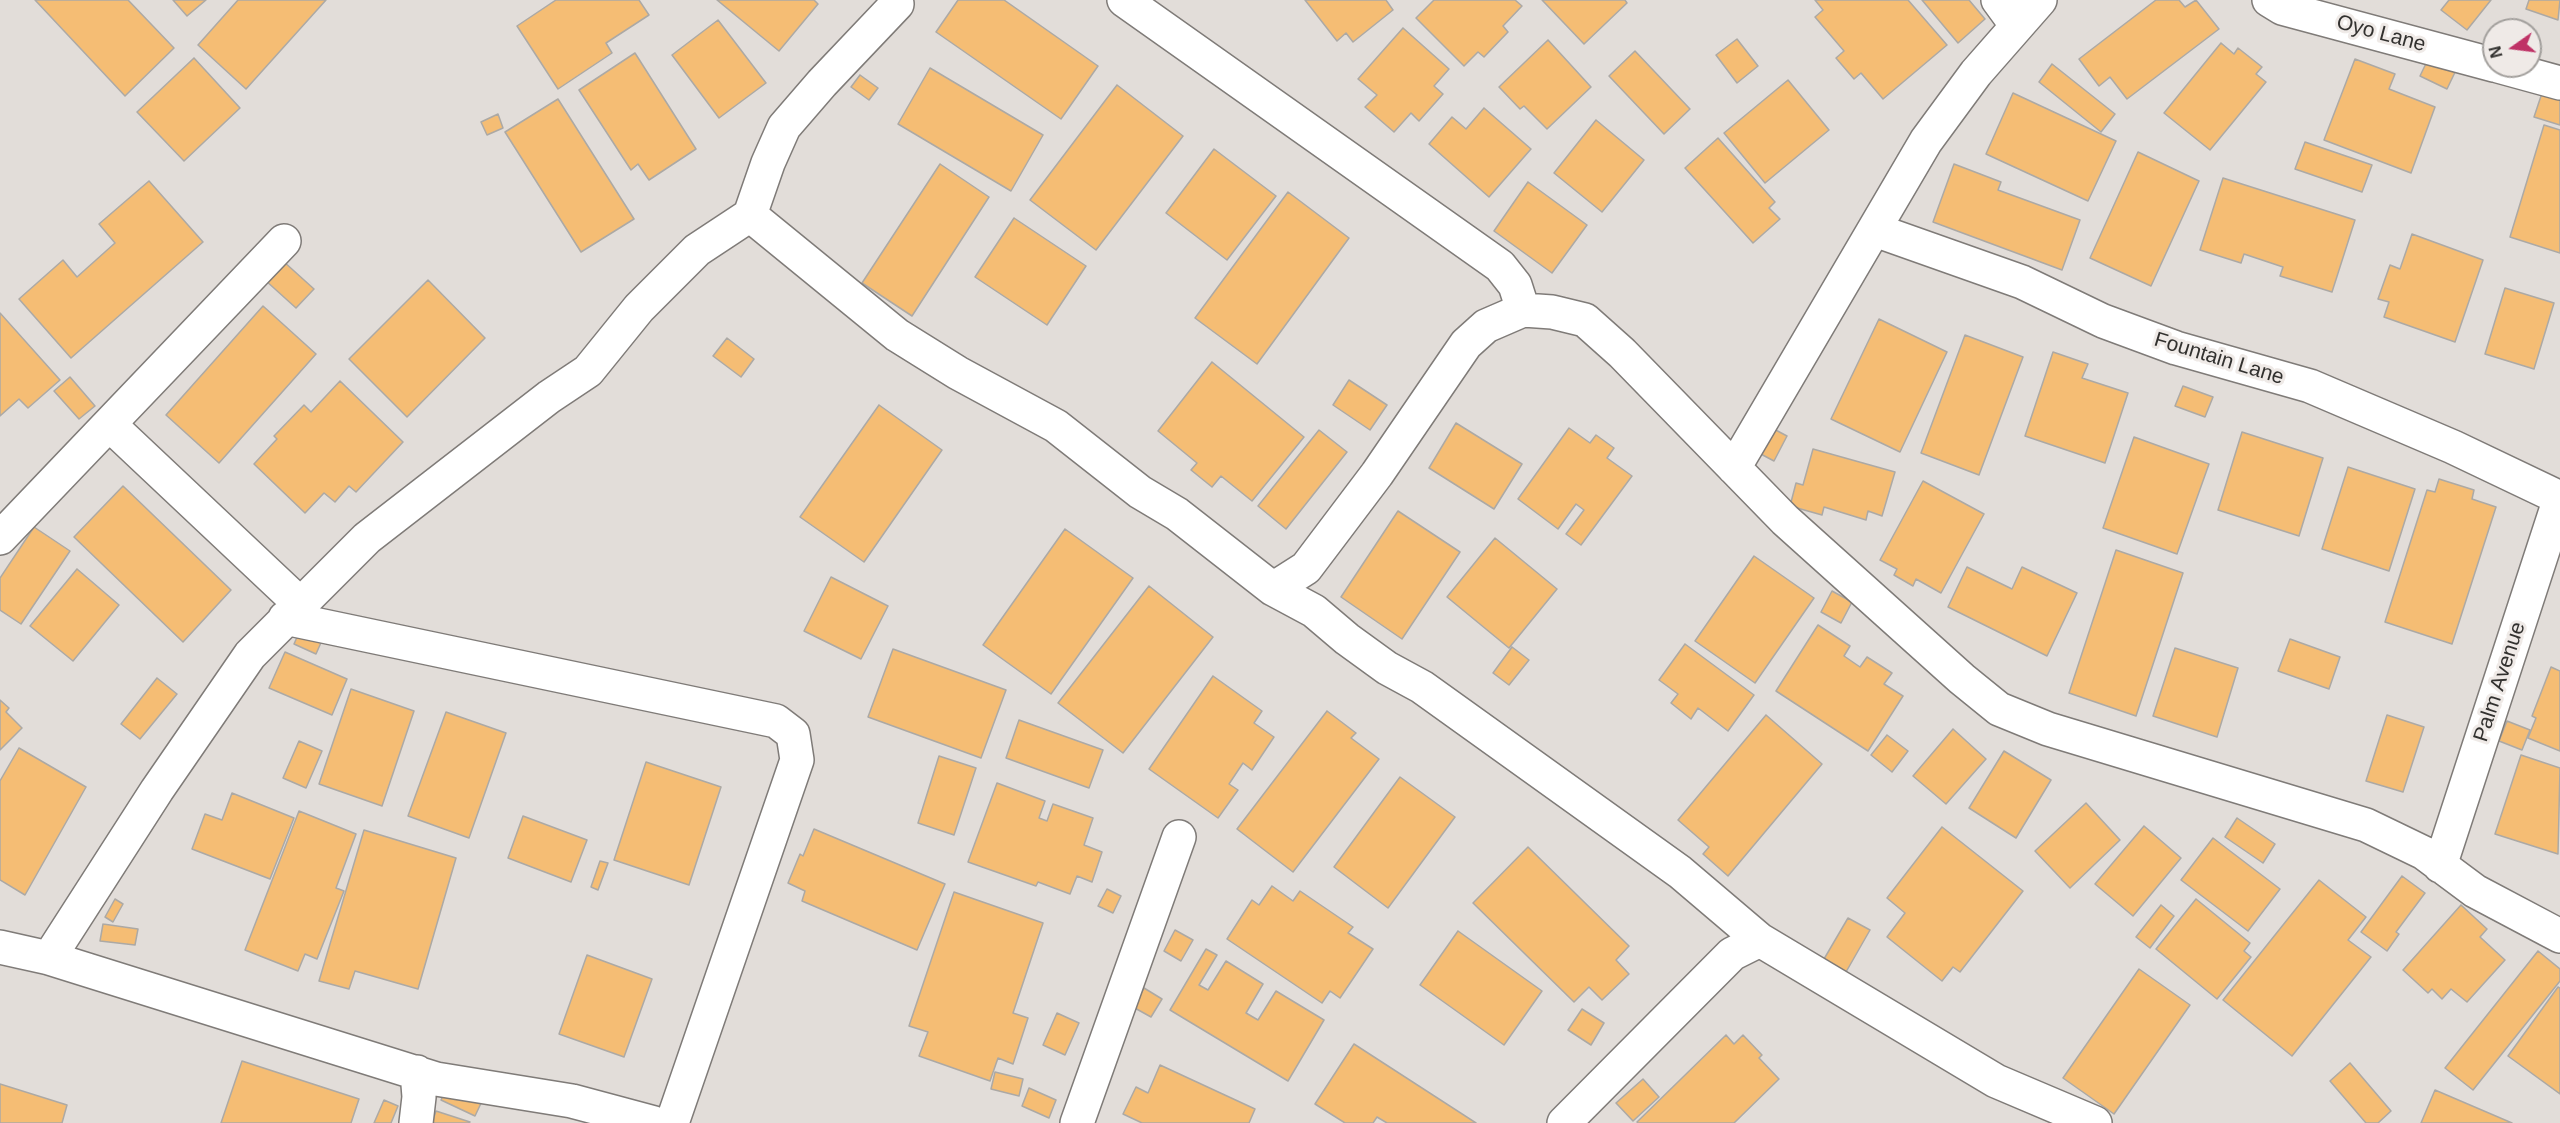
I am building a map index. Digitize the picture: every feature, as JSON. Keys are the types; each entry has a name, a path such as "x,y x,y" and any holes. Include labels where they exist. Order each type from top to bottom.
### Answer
{"street":[{"path":"1124,0 1500,266 1515,285 1523,310"},
{"path":"1734,468 1926,141 1976,73 2008,13 2040,0"},
{"name":"Oyo Lane","path":"2269,0 2282,8 2482,61"},
{"path":"50,958 157,790 243,664 292,611 367,538 549,397 588,371 639,308 697,250 750,215 768,163 784,127 898,1"},
{"name":"Oyo Lane","path":"2542,78 2560,83"},
{"path":"750,215 897,335 958,373 1056,426 1140,492 1178,514 1273,589 1314,611 1387,668 1422,687 1680,872 1760,940 1996,1081 2096,1123"},
{"name":"Fountain Lane","path":"1875,230 2022,282 2103,321 2176,348 2310,386 2453,447 2560,498"},
{"path":"0,538 284,241"},
{"path":"1273,589 1306,568 1377,474 1466,344 1486,326 1523,310 1552,312 1585,320 1622,353 1785,520 1962,679 1999,709 2048,729 2366,825 2424,853 2475,891 2560,936"},
{"path":"109,424 292,611 777,721 793,734 797,760 672,1123"},
{"name":"Palm Avenue","path":"2440,866 2560,498"},
{"path":"1077,1123 1179,837"},
{"path":"1564,1123 1732,954 1760,940"},
{"path":"0,947 50,958 436,1079 572,1101 654,1123"},
{"path":"416,1123 419,1097 417,1072"}],"building":[{"path":"35,0 128,0 174,48 125,96"},
{"path":"173,0 206,0 187,16"},
{"path":"238,0 326,0 246,89 198,45"},
{"path":"556,0 639,0 649,15 606,43 612,53 558,89 517,26"},
{"path":"717,0 814,0 818,4 779,51"},
{"path":"958,0 1004,0 1098,66 1061,119 936,32"},
{"path":"1305,0 1386,0 1393,10 1353,42 1346,33 1337,41"},
{"path":"1434,0 1515,0 1522,6 1503,26 1508,32 1484,57 1478,52 1464,66 1416,18"},
{"path":"1542,0 1625,0 1627,3 1584,44"},
{"path":"1815,0 1908,0 1947,45 1883,99 1861,73 1854,79 1836,58 1844,51 1815,17 1823,10"},
{"path":"1922,0 1969,0 1985,19 1958,43"},
{"path":"2156,0 2179,0 2185,7 2196,0 2219,29 2127,99 2110,77 2099,86 2079,59"},
{"path":"2449,0 2491,0 2467,30 2441,10"},
{"path":"2529,0 2560,0 2558,20 2526,9"},
{"path":"718,20 766,83 719,118 672,55"},
{"path":"1403,28 1449,69 1434,86 1443,94 1419,121 1411,113 1394,132 1365,107 1377,95 1358,79"},
{"path":"1737,39 1758,66 1737,83 1716,55"},
{"path":"1548,40 1591,87 1547,129 1524,106 1520,109 1499,87"},
{"path":"2221,43 2234,54 2238,48 2262,67 2256,74 2266,82 2210,150 2164,113"},
{"path":"1635,51 1690,109 1664,134 1609,76"},
{"path":"635,53 696,149 649,180 638,164 631,170 579,90"},
{"path":"2431,53 2458,66 2447,89 2420,76"},
{"path":"194,58 240,108 184,161 137,112"},
{"path":"2355,59 2395,74 2389,89 2435,107 2411,173 2324,140"},
{"path":"2052,64 2115,114 2101,132 2039,82"},
{"path":"930,68 1043,135 1011,191 898,124"},
{"path":"860,75 878,88 869,100 851,87"},
{"path":"1788,80 1829,130 1765,183 1724,133"},
{"path":"1117,85 1183,136 1096,250 1030,200"},
{"path":"2543,90 2560,96 2560,125 2534,117"},
{"path":"2013,93 2116,141 2088,201 1986,154"},
{"path":"558,99 634,219 581,252 505,132"},
{"path":"1484,108 1531,149 1489,197 1429,144 1452,117 1466,129"},
{"path":"498,114 503,128 487,135 481,122"},
{"path":"1596,120 1644,160 1602,212 1554,173"},
{"path":"2544,125 2560,130 2560,253 2510,237"},
{"path":"1718,138 1775,202 1769,208 1780,219 1753,243 1685,168"},
{"path":"2305,142 2372,165 2362,192 2295,169"},
{"path":"1214,149 1276,196 1227,260 1166,213"},
{"path":"2138,152 2199,181 2151,286 2090,258"},
{"path":"940,164 989,197 912,316 862,283"},
{"path":"1954,164 2001,182 1998,190 2080,220 2062,270 1933,222"},
{"path":"2223,178 2355,220 2332,292 2280,276 2283,267 2244,254 2241,263 2200,250"},
{"path":"149,181 203,242 71,358 19,299 63,260 77,277 115,243 99,224"},
{"path":"1528,182 1587,225 1552,273 1494,231"},
{"path":"1288,192 1349,238 1257,364 1195,318"},
{"path":"1014,218 1086,266 1047,325 975,277"},
{"path":"2412,234 2483,260 2455,342 2384,317 2389,302 2378,299 2390,265 2400,269"},
{"path":"283,261 314,289 296,308 265,280"},
{"path":"428,280 485,338 407,417 349,359"},
{"path":"2505,288 2554,303 2534,369 2485,354"},
{"path":"263,306 316,354 219,463 166,415"},
{"path":"0,313 60,380 28,408 19,399 0,416"},
{"path":"1879,319 1947,352 1900,452 1831,419"},
{"path":"1965,335 2023,357 1979,475 1921,453"},
{"path":"727,338 754,359 741,377 713,356"},
{"path":"2053,352 2088,364 2082,378 2128,393 2105,463 2025,436"},
{"path":"1212,362 1304,437 1252,501 1221,476 1212,487 1191,470 1197,463 1158,431"},
{"path":"70,377 95,406 79,419 54,391"},
{"path":"1349,380 1387,405 1370,430 1333,405"},
{"path":"340,381 403,442 356,492 349,486 335,502 324,493 305,513 254,464 277,439 274,436 304,405 311,412"},
{"path":"2183,386 2213,397 2205,417 2175,406"},
{"path":"879,405 942,450 864,562 800,517"},
{"path":"1456,423 1522,464 1494,509 1429,468"},
{"path":"1770,427 1787,436 1774,461 1757,452"},
{"path":"1569,428 1590,443 1596,435 1614,448 1607,458 1632,476 1581,545 1566,534 1584,510 1576,504 1558,529 1518,499"},
{"path":"1319,430 1347,452 1286,529 1258,506"},
{"path":"2242,432 2323,458 2299,536 2218,510"},
{"path":"2134,437 2209,464 2177,554 2103,528"},
{"path":"1813,449 1895,472 1882,516 1868,511 1866,520 1824,507 1822,515 1790,506 1796,483 1803,485"},
{"path":"2348,467 2415,489 2389,571 2322,549"},
{"path":"2439,479 2474,490 2472,499 2496,507 2452,644 2385,622 2427,490 2435,492"},
{"path":"1923,481 1984,514 1941,593 1916,579 1913,586 1894,575 1897,569 1880,560"},
{"path":"123,486 231,590 183,642 74,537"},
{"path":"1398,511 1460,552 1402,639 1341,597"},
{"path":"34,527 70,551 21,624 0,610 0,578"},
{"path":"1065,529 1133,578 1051,694 983,645"},
{"path":"1495,538 1557,589 1509,648 1447,597"},
{"path":"2116,550 2183,573 2136,716 2069,693"},
{"path":"1754,556 1814,598 1755,683 1695,641"},
{"path":"1967,567 2012,589 2022,567 2077,593 2047,656 1948,607"},
{"path":"77,569 119,605 73,661 30,626"},
{"path":"831,577 888,606 861,659 804,631"},
{"path":"1149,586 1213,637 1123,753 1058,703"},
{"path":"1832,591 1852,602 1841,623 1821,612"},
{"path":"1818,625 1850,646 1844,656 1860,667 1867,657 1892,673 1884,684 1903,696 1868,751 1776,691"},
{"path":"301,628 323,638 316,654 294,644"},
{"path":"2290,639 2340,657 2329,689 2278,671"},
{"path":"1685,644 1754,695 1728,731 1698,708 1691,719 1671,703 1678,694 1659,680"},
{"path":"1512,647 1529,660 1509,685 1493,673"},
{"path":"2175,648 2238,668 2217,737 2153,716"},
{"path":"893,649 1006,690 981,758 868,717"},
{"path":"285,652 347,679 332,715 269,688"},
{"path":"2551,667 2560,671 2560,751 2528,738 2536,718 2532,716"},
{"path":"1213,676 1262,711 1254,723 1274,737 1252,770 1243,763 1229,784 1238,790 1218,818 1149,769"},
{"path":"157,678 177,694 140,739 121,724"},
{"path":"351,689 414,711 382,806 319,784"},
{"path":"0,700 9,708 6,712 22,728 0,750"},
{"path":"1327,711 1356,733 1351,738 1379,759 1293,872 1237,829"},
{"path":"446,712 506,733 469,838 408,816"},
{"path":"1766,715 1822,764 1728,876 1703,854 1709,847 1678,820"},
{"path":"2387,715 2424,727 2403,792 2366,781"},
{"path":"1019,720 1103,750 1089,788 1006,758"},
{"path":"2507,721 2530,730 2522,750 2499,741"},
{"path":"1953,729 1986,759 1946,804 1913,776"},
{"path":"1887,735 1908,751 1892,772 1871,755"},
{"path":"299,741 322,751 306,788 283,778"},
{"path":"19,748 86,787 25,895 0,880 0,781"},
{"path":"2004,751 2051,780 2016,838 1969,808"},
{"path":"2521,755 2560,768 2558,854 2495,834"},
{"path":"939,756 976,768 954,835 918,823"},
{"path":"646,762 721,787 689,885 614,860"},
{"path":"1400,777 1455,817 1388,908 1334,867"},
{"path":"997,783 1045,801 1039,818 1047,821 1053,804 1093,818 1084,845 1102,852 1092,882 1077,876 1070,894 1038,882 1036,886 968,862"},
{"path":"232,793 294,818 270,879 192,849 205,814 222,820"},
{"path":"2086,803 2120,840 2070,888 2035,851"},
{"path":"299,811 356,834 336,888 344,891 317,959 305,954 298,971 245,950"},
{"path":"523,816 587,840 571,882 508,858"},
{"path":"2237,818 2275,844 2263,863 2225,837"},
{"path":"2144,826 2181,858 2133,916 2095,884"},
{"path":"1942,827 2023,891 1960,972 1953,967 1942,981 1887,937 1905,913 1887,898"},
{"path":"814,829 945,884 917,950 802,901 805,891 788,883 800,854 803,856"},
{"path":"364,830 456,858 418,989 355,971 349,989 319,981"},
{"path":"2213,838 2280,889 2248,931 2181,880"},
{"path":"1528,847 1629,946 1616,960 1629,974 1602,1000 1589,987 1574,1002 1473,903"},
{"path":"600,861 608,863 598,890 591,887"},
{"path":"2402,876 2425,893 2396,932 2399,934 2387,951 2361,932"},
{"path":"2319,880 2366,917 2348,940 2371,957 2292,1056 2223,1000"},
{"path":"1272,886 1293,901 1300,891 1353,927 1348,933 1373,949 1340,998 1330,991 1322,1003 1227,939 1252,900 1259,905"},
{"path":"1107,889 1121,896 1113,913 1098,906"},
{"path":"954,892 1043,923 1013,1013 1028,1018 1013,1064 998,1058 990,1081 919,1056 928,1032 909,1026"},
{"path":"115,899 123,904 113,922 105,917"},
{"path":"2196,899 2250,943 2244,951 2251,957 2217,999 2156,949"},
{"path":"2161,905 2174,916 2150,948 2136,937"},
{"path":"2461,905 2487,929 2480,937 2505,960 2467,1002 2451,989 2442,999 2432,989 2428,993 2403,970"},
{"path":"1848,918 1870,930 1846,972 1824,959"},
{"path":"103,924 138,929 135,945 100,941"},
{"path":"1175,930 1193,940 1181,961 1164,951"},
{"path":"1458,931 1542,991 1504,1045 1420,985"},
{"path":"1206,949 1217,955 1199,985 1208,990 1226,961 1263,984 1246,1013 1258,1020 1276,991 1324,1020 1288,1081 1170,1010"},
{"path":"2538,951 2560,969 2560,981 2473,1090 2445,1068"},
{"path":"587,955 652,979 624,1057 559,1034"},
{"path":"2139,969 2190,1005 2114,1114 2063,1078"},
{"path":"2558,987 2560,988 2560,1094 2508,1056"},
{"path":"1144,988 1162,999 1151,1017 1133,1007"},
{"path":"1582,1009 1604,1023 1591,1045 1568,1030"},
{"path":"1057,1013 1079,1023 1065,1055 1043,1045"},
{"path":"1726,1035 1734,1044 1743,1035 1762,1055 1759,1058 1779,1079 1734,1123 1637,1122"},
{"path":"1354,1044 1476,1123 1387,1123 1377,1117 1373,1123 1345,1123 1315,1104"},
{"path":"242,1061 359,1099 351,1123 221,1123"},
{"path":"2350,1063 2391,1111 2378,1123 2366,1123 2330,1081"},
{"path":"1160,1065 1255,1109 1249,1123 1142,1123 1123,1114 1136,1087 1148,1093"},
{"path":"995,1072 1023,1079 1019,1096 991,1089"},
{"path":"1643,1079 1659,1097 1633,1121 1616,1103"},
{"path":"449,1083 483,1099 475,1116 441,1100"},
{"path":"0,1084 67,1105 62,1123 0,1123"},
{"path":"1029,1088 1056,1100 1049,1118 1022,1106"},
{"path":"2435,1090 2512,1123 2421,1123"},
{"path":"384,1100 398,1106 391,1123 374,1123"},
{"path":"436,1111 470,1122 432,1123"}]}
